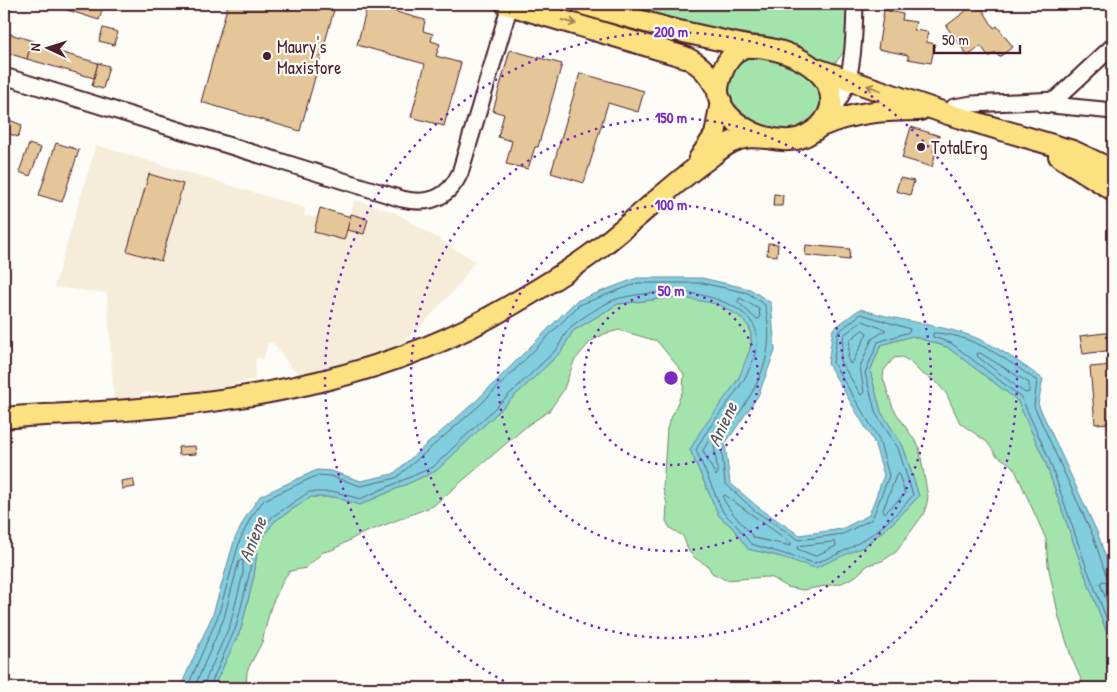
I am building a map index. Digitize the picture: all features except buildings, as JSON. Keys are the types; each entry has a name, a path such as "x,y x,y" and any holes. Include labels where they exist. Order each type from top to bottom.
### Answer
{"main road":[{"path":"508,4 697,62 708,72 733,120 749,130 769,138"},
{"path":"582,4 670,29 784,54 814,68 848,78 941,112 1027,139 1073,151 1113,170"},
{"path":"687,174 715,135 719,96 726,63 738,50 751,47"},
{"path":"814,68 827,83 830,92 825,118"},
{"path":"4,418 138,409 291,388 383,363 430,346 508,306 596,251 687,174 732,142 748,137 796,139 825,118 852,114 883,110 941,112"},
{"path":"1027,139 1082,169 1113,190"}],"street":[{"path":"4,76 402,199 426,202 444,195 460,173 508,4"},
{"path":"825,118 843,95 848,78 855,4"},
{"path":"941,112 972,104 1055,100 1113,46"},
{"path":"1033,102 1113,111"}],"shaded area":[{"path":"96,145 305,208 304,215 317,218 320,208 350,216 355,200 394,212 475,261 458,286 420,327 395,348 301,374 291,367 273,343 268,343 263,359 256,357 255,379 208,391 142,393 137,399 114,400 107,293 54,287"}],"green space":[{"path":"611,4 850,4 845,50 836,62 829,63 772,37 690,26"},
{"path":"752,57 780,62 798,70 806,75 818,89 822,100 821,111 805,129 785,131 760,125 740,113 733,105 729,96 728,86 732,74 740,63"},
{"path":"677,297 709,301 723,306 742,318 750,330 751,344 740,375 690,450 719,516 732,527 748,549 778,556 863,547 895,521 919,496 903,446 881,412 870,371 881,345 912,336 947,347 1017,400 1045,461 1113,649 1113,688 1085,688 1072,659 1059,618 1048,565 1046,539 1015,470 1010,464 996,455 987,442 960,423 946,393 935,381 921,373 909,361 902,357 894,358 884,370 883,378 893,408 919,447 928,497 925,512 896,552 882,561 868,565 856,576 842,583 803,590 787,587 773,578 726,580 712,573 708,566 695,558 689,552 683,536 670,528 666,521 667,504 663,488 667,428 683,390 684,374 657,341 619,330 604,334 590,342 574,361 563,391 549,411 528,425 433,506 359,535 332,550 323,552 306,568 290,571 285,577 271,606 262,642 247,671 246,688 213,688 241,629 254,576 258,543 275,521 311,497 335,497 360,505 436,471 561,352 573,331 618,304"}],"water":[{"name":"Aniene","path":"637,278 702,278 750,289 771,303 775,351 758,396 725,444 730,483 758,507 799,535 842,529 869,515 884,475 874,442 828,364 833,329 860,309 949,330 984,341 1043,379 1038,404 1098,534 1113,580 1113,649 1045,461 1017,400 947,347 912,336 881,345 870,371 881,412 903,446 919,496 895,521 863,547 815,568 748,549 732,527 719,516 690,450 700,432 738,380 752,344 750,328 739,316 718,304 677,297 618,304 573,331 561,352 436,471 360,505 335,497 311,497 275,521 258,543 254,576 241,629 213,688 180,688 213,614 235,538 260,496 317,470 331,471 361,481 393,474 477,400 576,301"}],"place":[{"name":"Maury's Maxistore","path":"267,56"},
{"name":"TotalErg","path":"921,147"}]}
